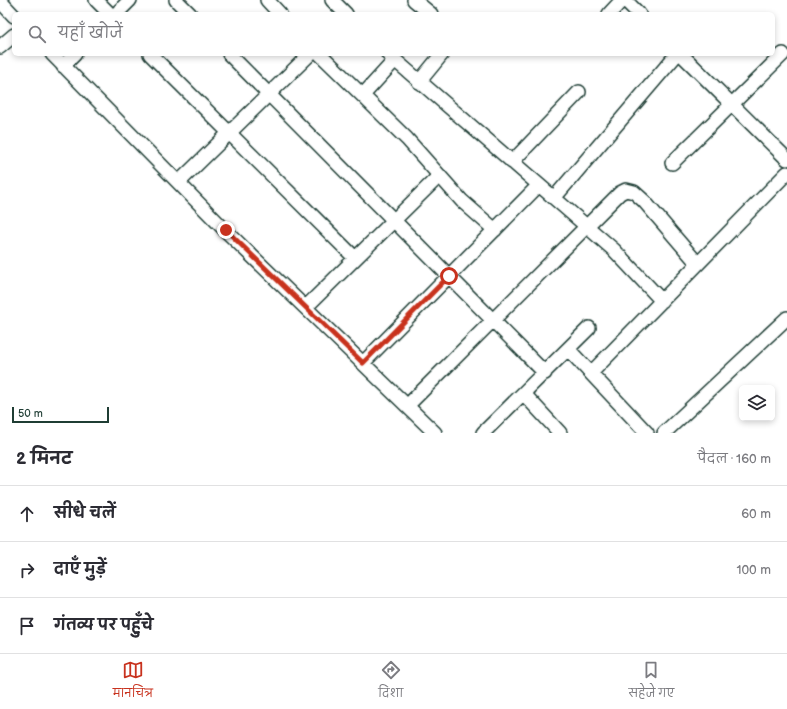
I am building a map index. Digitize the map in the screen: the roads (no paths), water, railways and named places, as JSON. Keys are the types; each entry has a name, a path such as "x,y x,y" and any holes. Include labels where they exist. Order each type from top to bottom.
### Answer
{"street":[{"path":"96,0 108,12"},
{"path":"118,12 130,0"},
{"path":"176,0 188,12"},
{"path":"267,0 278,12"},
{"path":"332,0 344,12"},
{"path":"414,0 429,12"},
{"path":"611,12 623,0 637,12"},
{"path":"0,1 12,14"},
{"path":"0,47 12,37"},
{"path":"672,163 783,54"},
{"path":"54,56 178,182 435,433"},
{"path":"63,66 73,56"},
{"path":"152,56 355,258"},
{"path":"231,56 545,373"},
{"path":"178,182 308,56"},
{"path":"322,56 407,139 462,201 495,230"},
{"path":"419,82 440,56"},
{"path":"554,198 675,56"},
{"path":"683,56 787,160"},
{"path":"363,95 392,57 614,250 662,300"},
{"path":"512,162 579,92"},
{"path":"591,374 787,173"},
{"path":"306,308 439,176"},
{"path":"363,363 539,185"},
{"path":"407,406 492,320 588,227 620,193 626,190 634,192 668,227 698,264"},
{"path":"664,433 787,318"},
{"path":"483,433 589,328"},
{"path":"568,349 647,433"},
{"path":"524,394 560,433"}]}
